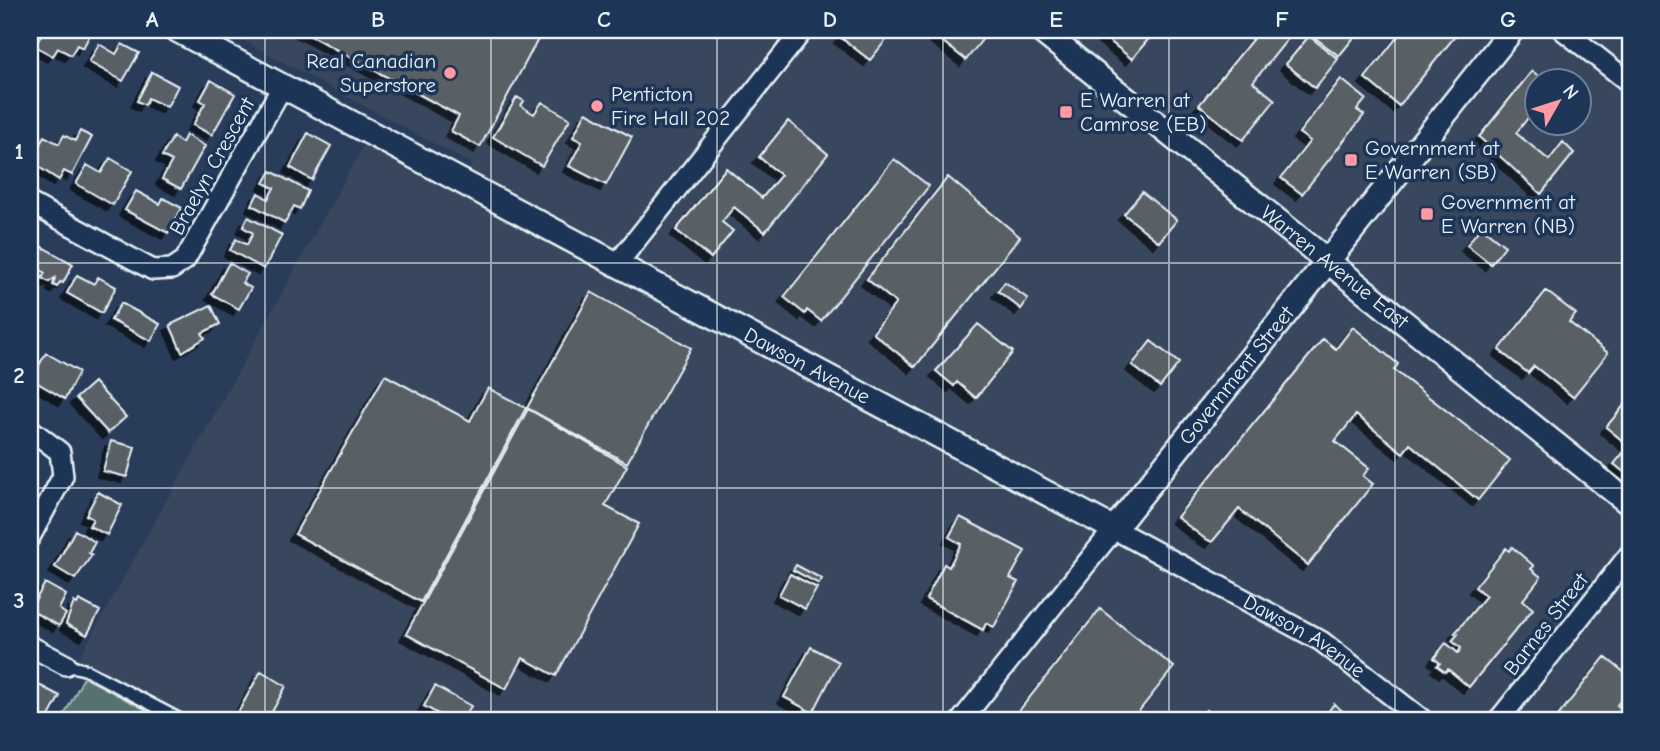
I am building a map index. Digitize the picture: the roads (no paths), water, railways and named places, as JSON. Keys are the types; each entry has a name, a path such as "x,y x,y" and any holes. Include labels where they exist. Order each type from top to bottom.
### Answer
{"street":[{"name":"Dawson Avenue","path":"177,30 1321,641 1424,721"},
{"path":"617,264 803,30"},
{"name":"Warren Avenue East","path":"1040,30 1630,504"},
{"name":"Government Street","path":"961,721 1512,30"},
{"path":"1563,30 1630,83"},
{"name":"Braelyn Crescent","path":"30,204 153,270 172,269 185,260 282,87"},
{"path":"30,429 60,452 63,476 30,537"},
{"name":"Barnes Street","path":"1498,721 1630,554"},
{"path":"30,646 66,665"}],"lane":[{"path":"66,665 86,670 183,721"}],"place":[{"name":"Real Canadian Superstore","path":"450,73"},
{"name":"Penticton Fire Hall 202","path":"597,106"},
{"name":"E Warren at Camrose (EB)","path":"1066,112"},
{"name":"Government at E Warren (SB)","path":"1351,160"},
{"name":"Government at E Warren (NB)","path":"1427,214"}]}
